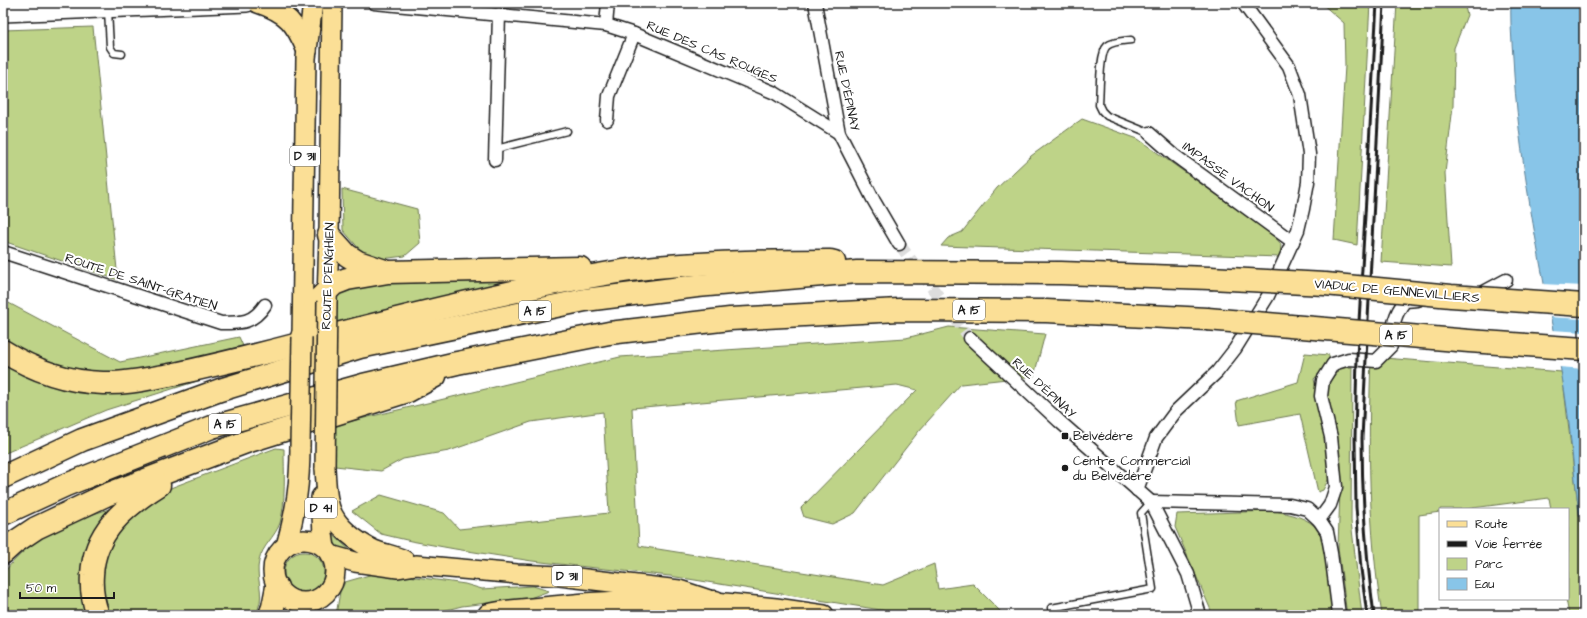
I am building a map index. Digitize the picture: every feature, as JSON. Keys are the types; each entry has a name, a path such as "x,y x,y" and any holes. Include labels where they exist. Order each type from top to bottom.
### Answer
{"highway":[{"path":"329,235 347,255 358,262 388,272"},
{"path":"3,351 15,359 35,368 70,380 104,383 141,380 226,364 360,328 509,293 655,267 756,262 830,261 857,272"},
{"path":"302,337 318,301 334,284 346,279 388,272 595,268 610,274"},
{"name":"VIADUC DE GENNEVILLIERS","path":"857,272 1060,273 1210,278 1325,284 1584,306"},
{"name":"A 15","path":"3,477 82,440 220,390 360,347 585,300 697,286 857,272"},
{"name":"A 15","path":"3,514 66,485 212,427 363,385 457,363 609,333 738,319 899,310 1046,311 1207,319 1584,349"},
{"path":"3,553 15,542 36,528 106,495 200,461 246,442 408,391 457,363"},
{"path":"98,615 91,586 92,562 104,534 114,520 139,498 200,461"},
{"path":"270,615 273,607 289,601"},
{"path":"489,615 505,612 591,604 651,601 715,602"}],"main road":[{"path":"3,13 247,3"},
{"path":"258,3 277,9 289,19 301,36 307,51"},
{"name":"ROUTE D'ENGHIEN","path":"313,3 307,51 324,468 321,484 322,534 327,552"},
{"name":"ROUTE D'ENGHIEN","path":"318,301 329,235 332,3"},
{"name":"ROUTE D'ENGHIEN","path":"286,546 297,503 300,474 302,337"},
{"name":"D 311","path":"324,468 330,508 339,525 366,546 416,565"},
{"path":"306,540 319,544 327,552 333,562 334,576 329,590 324,595 312,601 289,601 273,578 273,568 278,553 292,542 306,540"},
{"name":"D 311","path":"327,552 355,562 372,565 398,568 416,565 517,574 560,576 679,590 715,602 776,608 824,615"},
{"path":"322,615 324,595"}],"street":[{"name":"RUE DES CAS ROUGES","path":"374,3 412,4 606,25 634,34 775,93 839,133"},
{"path":"606,25 608,3"},
{"name":"RUE D'ÉPINAY","path":"815,3 839,133 874,201 899,244"},
{"path":"1138,490 1156,438 1176,411 1217,372 1235,349 1268,296 1302,216 1308,182 1309,154 1300,95 1289,66 1243,3"},
{"path":"496,154 499,14"},
{"path":"607,120 609,96 634,34"},
{"name":"IMPASSE VACHON","path":"1149,133 1174,155 1292,242"},
{"name":"ROUTE DE SAINT-GRATIEN","path":"3,252 221,323 240,323 258,315 265,305"},
{"path":"1319,520 1330,505 1336,486 1331,437 1321,396 1323,380 1334,364 1349,359 1376,361 1391,346 1397,310 1404,301 1445,300 1479,295 1506,280"},
{"name":"RUE D'ÉPINAY","path":"970,338 1054,416 1151,502 1188,574 1200,615"},
{"path":"1151,502 1290,505 1307,510 1319,520 1327,532 1339,615"}],"lane":[{"path":"108,9 110,47 114,53 122,54"},
{"path":"1131,40 1113,43 1106,47 1102,55 1099,105 1107,116 1149,133"},
{"path":"496,154 567,131"},
{"path":"1051,608 1153,590 1141,513 1151,502"}],"green space":[{"path":"1321,3 1370,3 1357,245 1334,240 1345,66 1344,23"},
{"path":"1397,3 1464,3 1467,15 1454,48 1453,106 1445,173 1451,267 1381,262"},
{"path":"93,27 118,280 3,241 3,30"},
{"path":"1082,119 1138,139 1273,235 1281,244 1280,257 941,246 948,238 962,232 997,188 1031,156"},
{"path":"342,189 417,209 420,243 405,256 381,259 361,251 343,230"},
{"path":"524,279 336,322 336,298 352,282"},
{"path":"3,300 120,362 239,337 251,364 106,410 3,454"},
{"path":"949,327 1045,334 1034,376 961,384 919,431 855,513 832,524 804,517 801,508 917,390 897,385 632,408 639,546 883,585 934,564 938,589 973,584 1004,615 912,615 670,576 532,561 455,549 381,534 352,511 381,495 444,513 459,529 609,513 603,412 531,422 449,451 403,459 381,471 335,466 335,425 620,357 906,338"},
{"path":"1305,353 1329,355 1329,362 1314,379 1329,457 1329,478 1323,490 1318,492 1300,414 1239,425 1236,401 1298,382"},
{"path":"1371,357 1562,372 1579,514 1584,541 1584,615 1569,615 1566,600 1569,600 1569,508 1551,508 1549,498 1473,508 1439,508 1439,512 1419,515 1419,615 1382,615 1374,551 1370,486 1369,421"},
{"path":"1352,367 1351,521 1362,615 1347,615 1338,547 1341,463 1327,400 1327,385 1340,368"},
{"path":"276,448 284,449 283,506 278,528 263,551 259,561 258,573 261,597 258,609 263,612 261,615 107,615 101,604 102,562 115,534 152,498 173,487"},
{"path":"113,508 89,615 3,615 3,574 14,561 39,540 52,532 82,518"},
{"path":"1275,511 1305,519 1319,531 1328,559 1334,615 1213,615 1175,527 1177,514"},
{"path":"328,530 353,553 337,550"},
{"path":"308,552 315,555 321,561 324,572 323,580 315,589 308,592 300,592 293,589 285,580 284,568 287,561 296,553"},
{"path":"380,572 465,584 482,589 533,586 549,591 530,598 462,606 427,615 336,615 340,592 345,582"}],"water":[{"path":"1511,3 1584,3 1584,541 1577,499 1565,392 1533,223 1522,150 1514,75"}],"pier":[{"path":"1541,284 1584,286 1584,319 1548,317"},
{"path":"1551,330 1584,332 1584,369 1559,367"}],"tunnel":[{"path":"899,244 970,338"}],"railway":[{"path":"1367,615 1361,569 1356,507 1355,438 1357,357 1377,3"},
{"path":"1374,615 1365,526 1362,438 1384,3"}],"place":[{"name":"Belvédère","path":"1065,436"},
{"name":"Centre Commercial du Belvédère","path":"1065,468"}]}
